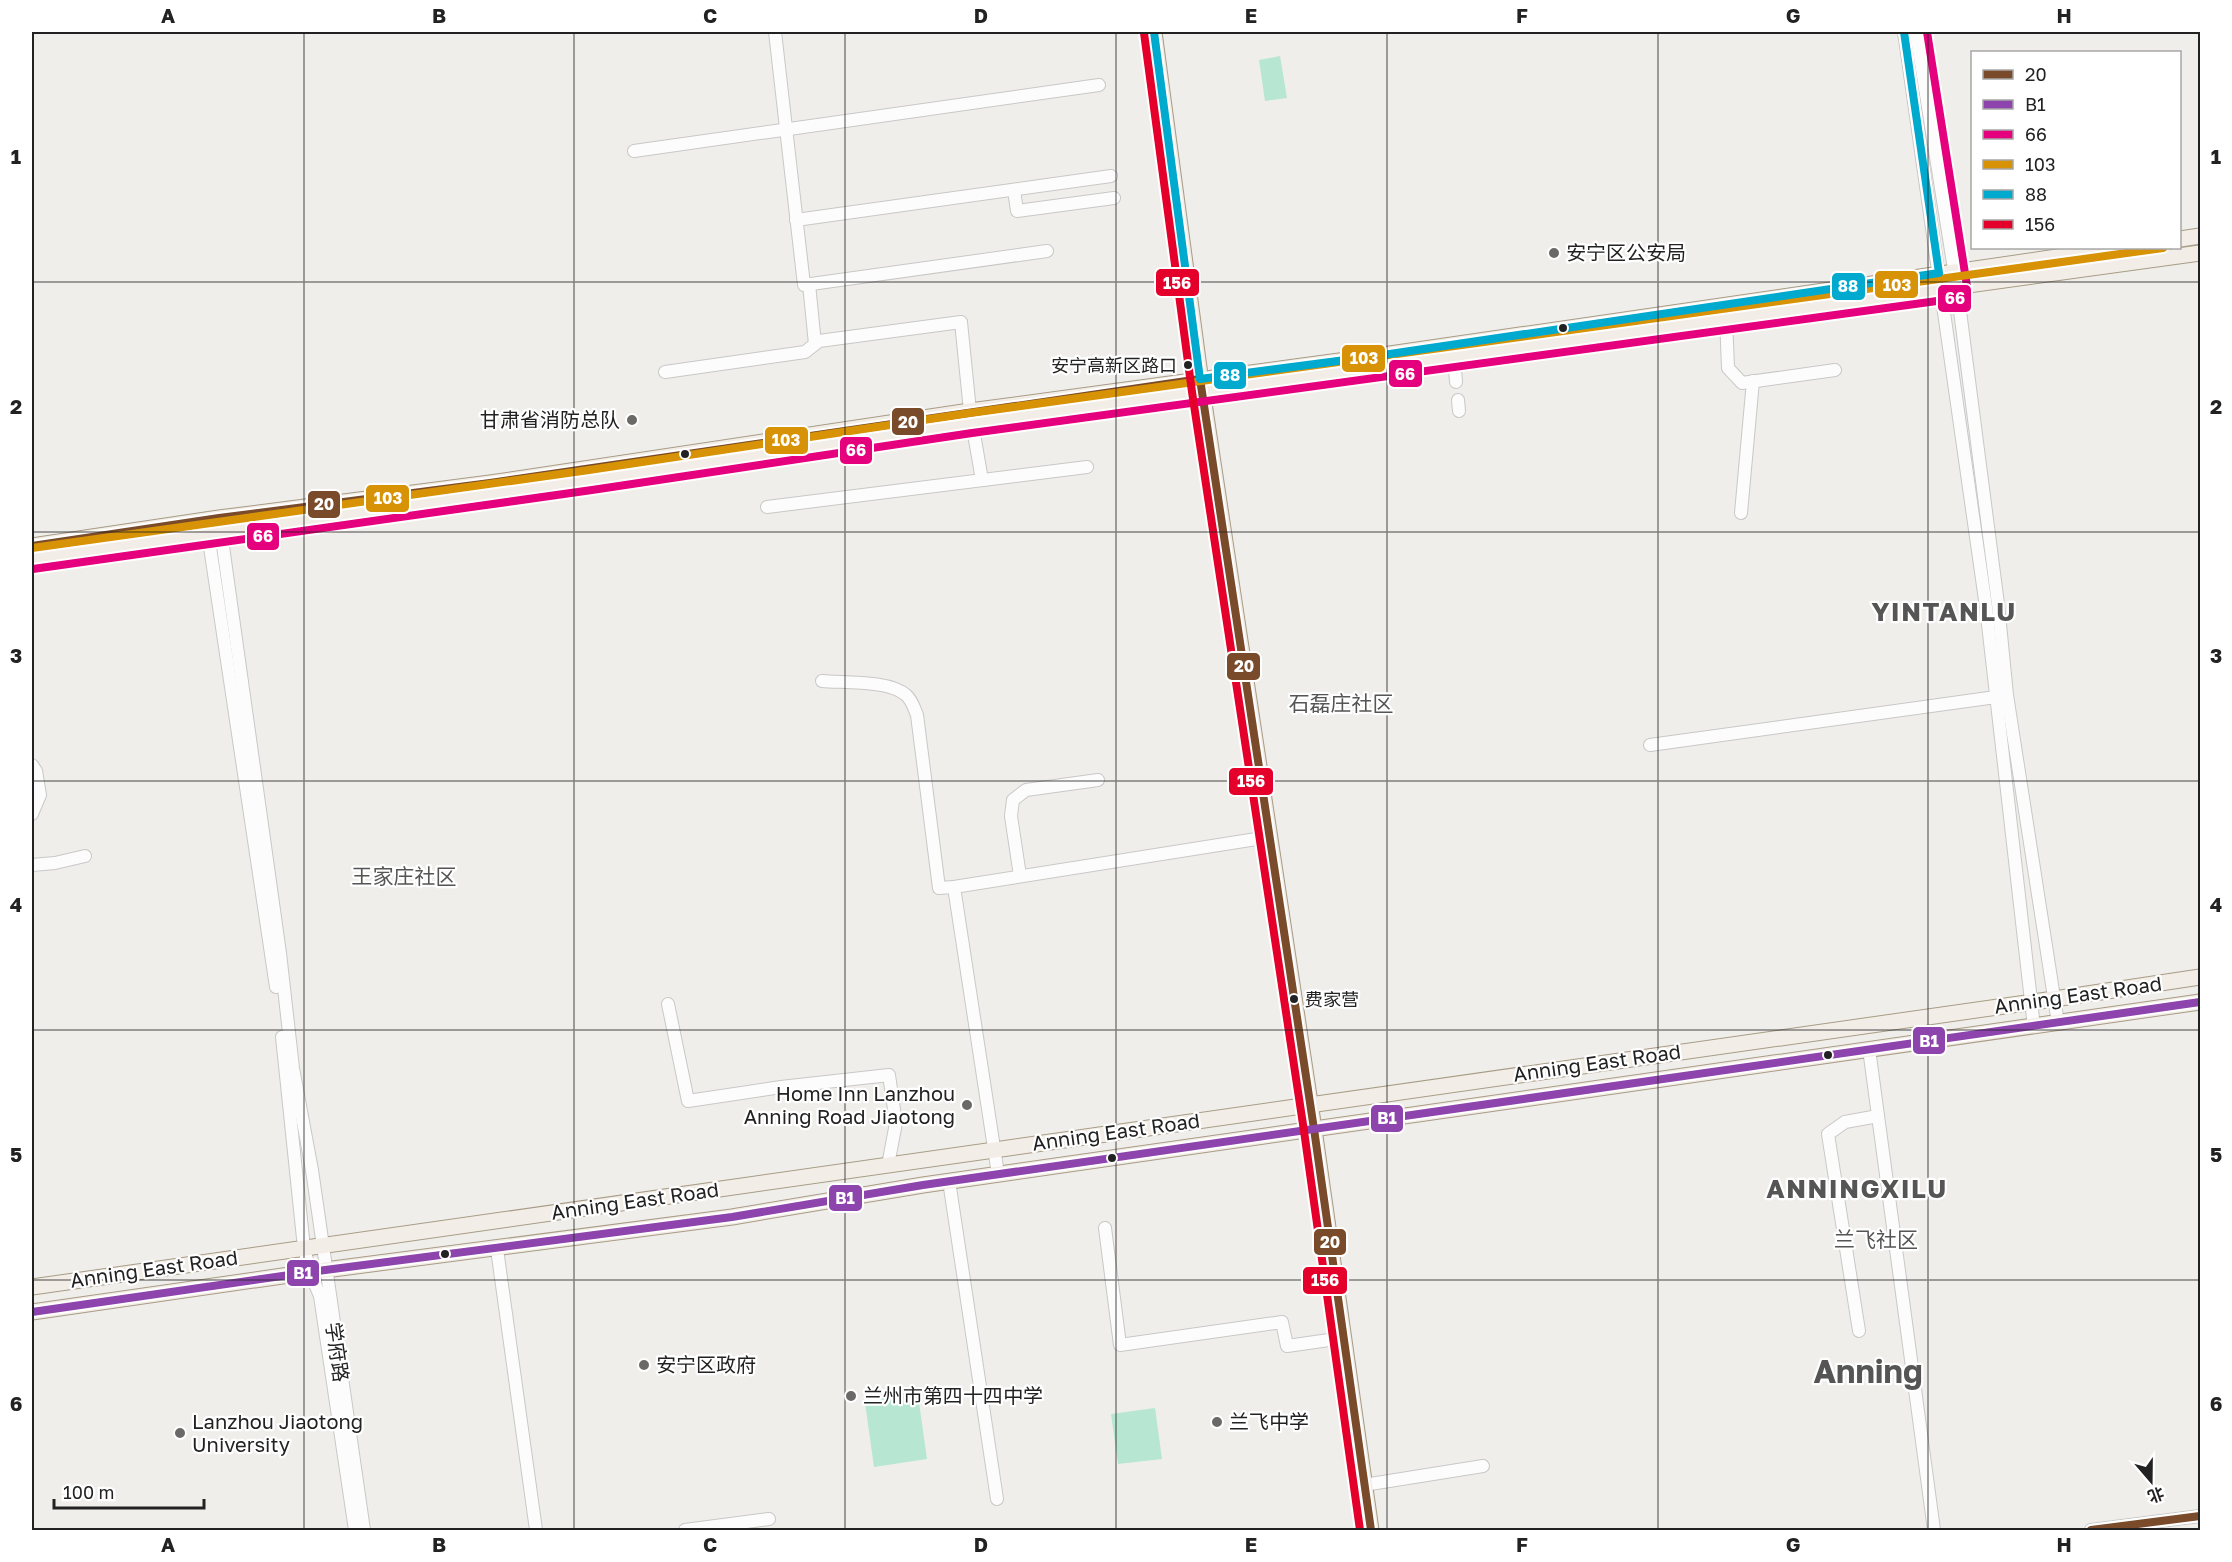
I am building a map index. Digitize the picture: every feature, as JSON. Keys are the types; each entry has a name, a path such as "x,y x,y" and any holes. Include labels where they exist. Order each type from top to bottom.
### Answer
{"main road":[{"path":"1154,32 1201,385 1314,1129 1371,1530"},
{"path":"2181,239 2200,236"},
{"path":"1201,385 1387,354 2112,249"},
{"path":"32,559 214,526 490,483 1201,385 1454,357 2200,253"},
{"path":"32,546 214,526"},
{"name":"Anning East Road","path":"32,1287 2054,999 2200,976"},
{"path":"2107,991 2100,1005 2103,1012 2109,1016"},
{"path":"32,1312 732,1216 949,1181 2200,1002"},
{"path":"1988,1008 1993,1022 1990,1033"},
{"path":"258,1254 266,1264 266,1272 262,1280"}],"street":[{"path":"774,32 804,285 1047,251"},
{"path":"1904,32 1946,272 1957,288 1998,604 2002,696 2034,1026"},
{"path":"1916,32 1946,272 1941,289 1986,607 2058,1023"},
{"path":"634,151 1099,86"},
{"path":"796,220 1111,176"},
{"path":"1014,190 1017,211 1114,198"},
{"path":"809,284 815,344"},
{"path":"1726,318 1728,368 1742,383 1835,370"},
{"path":"665,372 805,352 819,341 961,322 970,417 982,480"},
{"path":"1454,357 1456,382"},
{"path":"1741,513 1753,381"},
{"path":"767,507 1087,467"},
{"path":"214,526 271,954 304,1248 318,1271"},
{"name":"学府路","path":"214,526 280,953 293,1068 312,1170 322,1245 318,1271 320,1296 355,1530"},
{"path":"822,681 889,687 906,695 913,704 917,715 939,888 1269,837"},
{"path":"1650,745 2002,696"},
{"path":"32,765 36,771 40,795 32,814"},
{"path":"1020,876 1011,816 1013,800 1026,790 1098,780"},
{"path":"32,865 55,863 85,856"},
{"path":"954,887 998,1174"},
{"path":"669,1004 688,1101 781,1087 889,1075 896,1123 888,1165"},
{"path":"1869,1049 1934,1530"},
{"path":"1859,1331 1828,1134 1845,1122 1878,1116"},
{"path":"949,1181 997,1499"},
{"path":"1105,1228 1120,1345 1282,1322 1287,1346 1343,1338"},
{"path":"497,1249 536,1530"},
{"name":"学府路","path":"318,1271 364,1530"},
{"path":"1364,1485 1483,1466"},
{"path":"2091,1530 2200,1516"},
{"path":"685,1530 769,1519"}],"green space":[{"path":"1280,56 1287,98 1265,101 1259,60"},
{"path":"917,1388 927,1459 874,1467 864,1396"},
{"path":"1155,1408 1162,1459 1118,1464 1111,1414"}],"transit line":[{"name":"88","path":"1154,32 1200,379 1376,356 1939,273 1904,32"},
{"name":"66","path":"33,569 592,490 972,433 1959,298 1966,293 1967,286 1927,32"},
{"name":"156","path":"1144,33 1192,392 1304,1131 1360,1530"},
{"name":"103","path":"32,548 589,470 970,413 2156,249"},
{"name":"20","path":"1200,379 1314,1129 1371,1530"},
{"name":"20","path":"32,546 219,518 490,483 1200,379"},
{"name":"B1","path":"32,1312 310,1272 732,1217 923,1185 2200,1002"},
{"name":"20","path":"2091,1530 2200,1516"}],"place":[{"name":"安宁区公安局","path":"1554,253"},
{"name":"安宁高新区路口","path":"1188,365"},
{"name":"甘肃省消防总队","path":"632,420"},
{"name":"费家营","path":"1294,999"},
{"name":"Home Inn Lanzhou Anning Road Jiaotong","path":"967,1105"},
{"name":"安宁区政府","path":"644,1365"},
{"name":"兰州市第四十四中学","path":"851,1396"},
{"name":"兰飞中学","path":"1217,1422"},
{"name":"Lanzhou Jiaotong University","path":"180,1433"}],"district":[{"name":"YINTANLU","path":"1944,612"},
{"name":"石磊庄社区","path":"1341,704"},
{"name":"王家庄社区","path":"404,877"},
{"name":"ANNINGXILU","path":"1857,1189"},
{"name":"兰飞社区","path":"1876,1240"},
{"name":"Anning","path":"1868,1372"}]}
